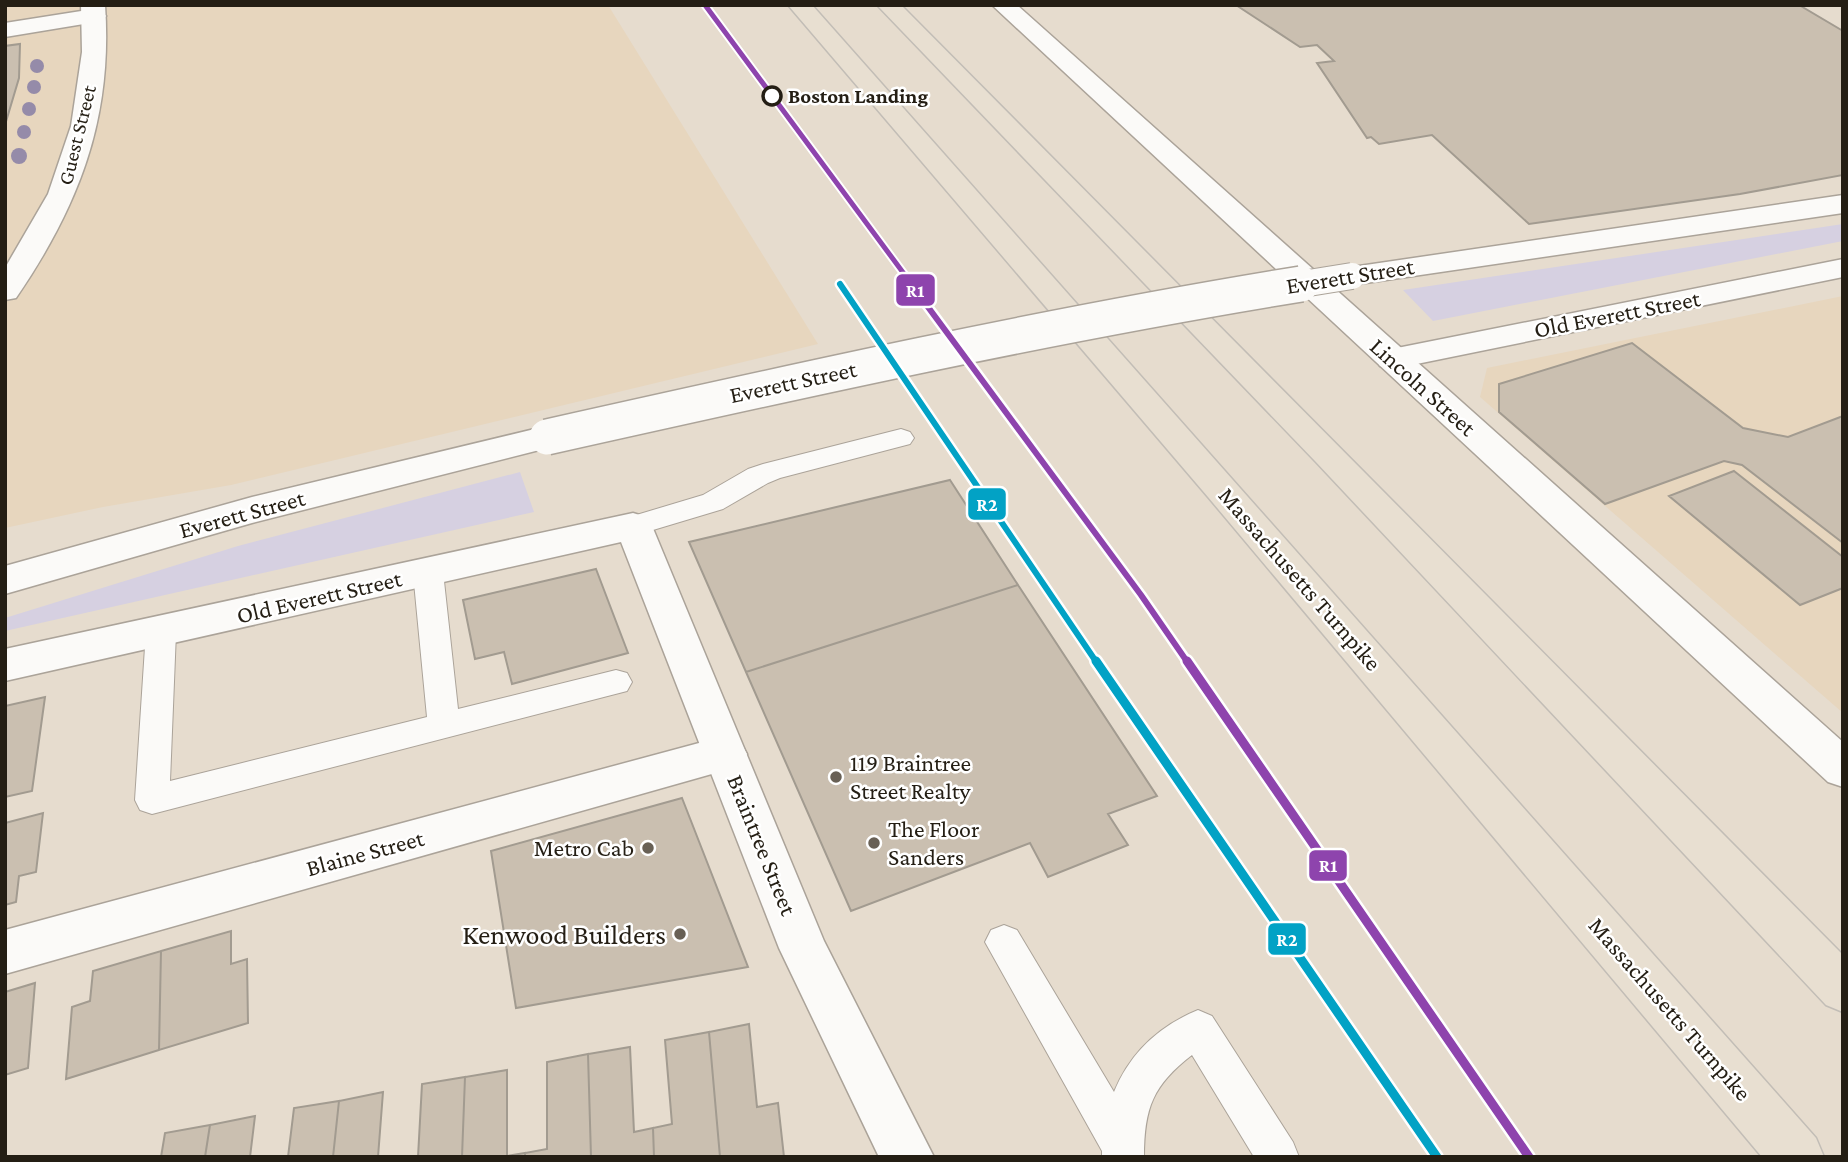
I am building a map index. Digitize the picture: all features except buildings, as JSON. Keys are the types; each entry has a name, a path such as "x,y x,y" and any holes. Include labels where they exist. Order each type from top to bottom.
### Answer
{"highway":[{"name":"Massachusetts Turnpike","path":"799,5 1140,394 1797,1157"},
{"path":"888,5 1327,453 1843,989"}],"street":[{"name":"Lincoln Street","path":"1003,5 1843,769"},
{"path":"5,30 94,11"},
{"name":"Guest Street","path":"5,290 55,209 72,167 91,79 94,11"},
{"name":"Everett Street","path":"5,580 252,510 547,437 1014,336 1132,312 1352,276 1843,204"},
{"name":"Old Everett Street","path":"1392,359 1843,268"},
{"name":"Old Everett Street","path":"5,665 633,526"},
{"name":"Braintree Street","path":"633,526 817,978 907,1157"},
{"name":"Blaine Street","path":"5,952 725,754"}],"lane":[{"path":"633,526 713,502 758,476 773,471 901,439"},
{"path":"428,572 444,726"},
{"path":"161,632 152,800 616,682"},
{"path":"1004,942 1123,1152"},
{"path":"1123,1152 1125,1120 1141,1076 1154,1059 1172,1043 1198,1029 1278,1157"}],"shaded area":[{"path":"5,5 608,5 818,344 231,485 103,507 5,528"},
{"path":"1843,224 1843,241 1433,321 1403,290"},
{"path":"1843,296 1843,713 1480,397 1487,368"},
{"path":"520,472 534,512 5,631 5,618 238,546"}],"transit line":[{"name":"R1","path":"705,5 1141,595 1529,1157"},
{"name":"R2","path":"840,284 983,498 1437,1157"}],"place":[{"name":"Boston Landing","path":"772,96"},
{"name":"119 Braintree Street Realty","path":"836,777"},
{"name":"The Floor Sanders","path":"874,843"},
{"name":"Metro Cab","path":"648,848"},
{"name":"Kenwood Builders","path":"680,934"}]}
